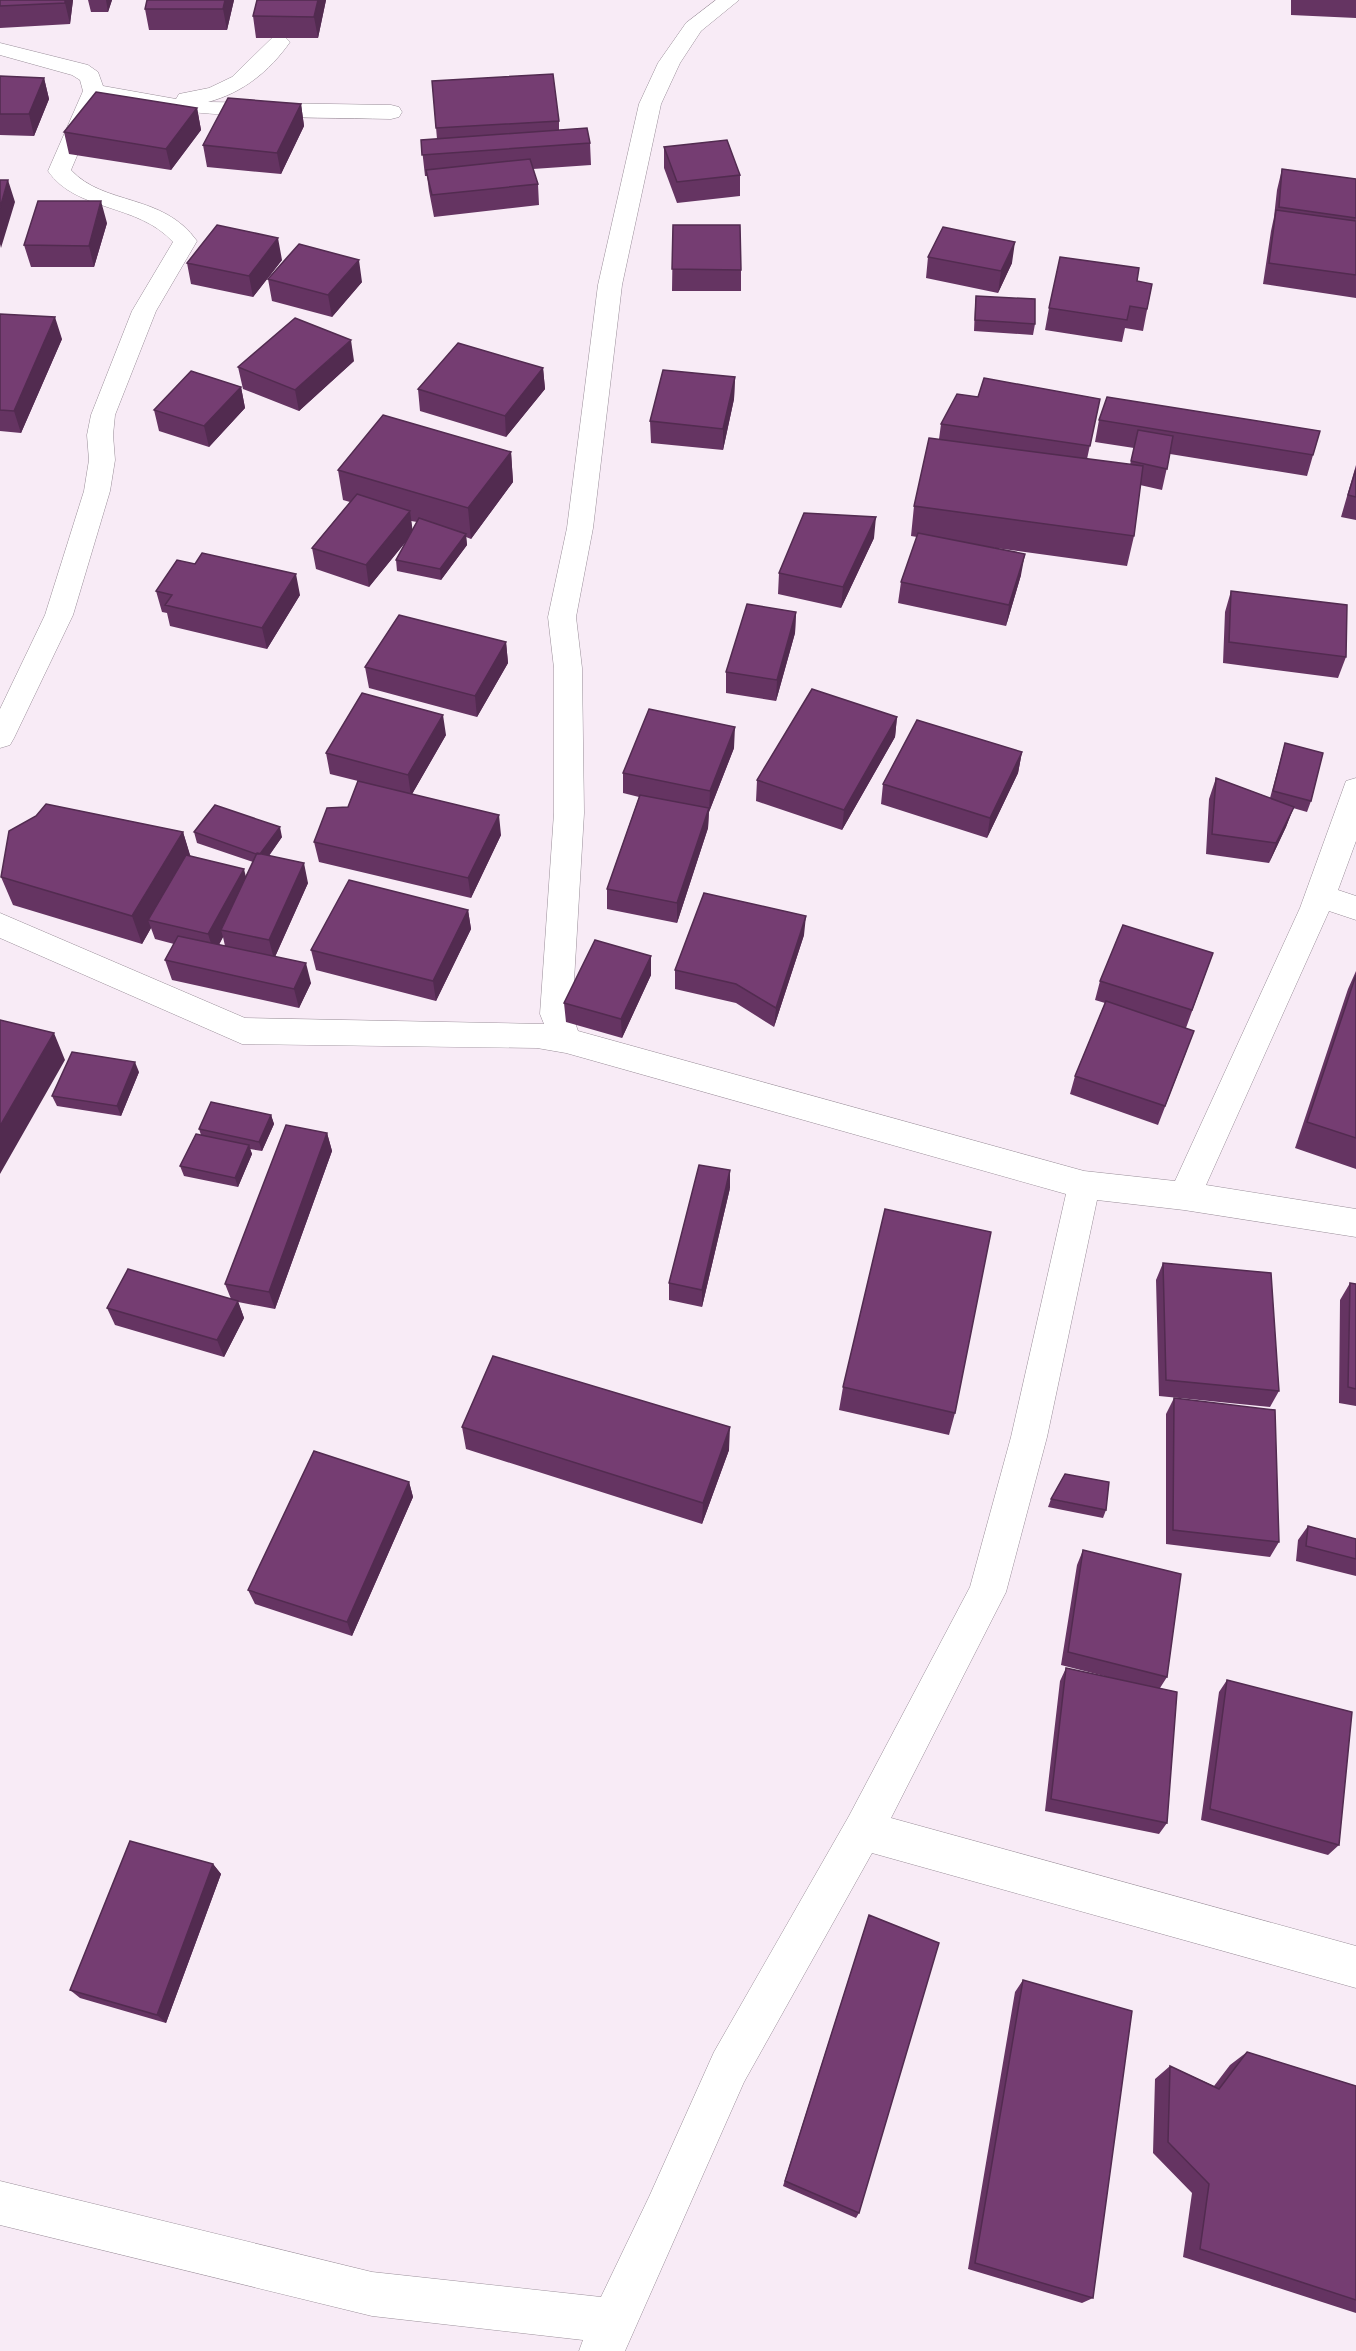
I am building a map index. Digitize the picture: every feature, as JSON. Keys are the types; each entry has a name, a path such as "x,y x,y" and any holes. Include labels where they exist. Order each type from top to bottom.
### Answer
{"street":[{"path":"566,1040 556,1014 569,813 568,668 562,617 580,528 610,285 650,104 669,63 693,27 729,0"},
{"path":"153,103 210,97 249,77 279,42"},
{"path":"0,49 80,70 90,77 94,91 59,171 75,186 121,201 176,228 185,241 144,311 103,415 100,435 102,460 97,491 59,615 0,738"},
{"path":"94,91 153,103 221,110 392,112"},
{"path":"1184,1196 1222,1121 1321,896 1347,826 1356,789"},
{"path":"1321,896 1356,908"},
{"path":"0,925 242,1031 537,1035 566,1040 1084,1185 1184,1196 1356,1223"},
{"path":"0,2203 372,2294 607,2336 729,2067 863,1830 987,1592 1029,1437 1084,1185"},
{"path":"863,1830 1356,1967"}],"building":[{"path":"0,0 65,0 65,3 0,6"},
{"path":"147,0 225,0 223,9 145,9"},
{"path":"257,0 318,0 314,17 253,16"},
{"path":"553,74 559,121 436,128 432,81"},
{"path":"0,76 44,78 29,114 0,114"},
{"path":"96,92 197,108 166,149 64,132"},
{"path":"228,98 301,104 277,153 203,145"},
{"path":"587,128 590,143 422,155 421,140"},
{"path":"727,140 740,175 677,182 664,147"},
{"path":"530,159 538,184 432,195 426,170"},
{"path":"1282,169 1356,179 1356,218 1279,207"},
{"path":"0,180 8,180 0,208"},
{"path":"38,201 101,201 89,246 24,245"},
{"path":"1276,210 1356,221 1356,275 1269,263"},
{"path":"217,225 278,238 249,276 187,263"},
{"path":"673,225 740,225 741,270 672,269"},
{"path":"943,227 1015,242 1001,271 928,257"},
{"path":"299,244 359,260 328,295 268,279"},
{"path":"1060,257 1139,268 1137,281 1152,284 1147,309 1130,306 1127,320 1049,308"},
{"path":"976,296 1035,299 1035,324 975,320"},
{"path":"0,314 55,317 14,411 0,410"},
{"path":"295,318 351,340 295,390 238,367"},
{"path":"458,343 543,368 505,416 418,389"},
{"path":"663,370 735,377 723,429 650,421"},
{"path":"191,371 241,387 204,426 154,410"},
{"path":"984,378 1100,399 1090,446 941,424 957,394 978,397"},
{"path":"1107,397 1320,431 1313,455 1099,420"},
{"path":"383,415 511,452 468,508 338,470"},
{"path":"1138,430 1173,436 1167,469 1131,461"},
{"path":"929,438 1143,466 1134,536 914,506"},
{"path":"1356,469 1356,497 1348,495"},
{"path":"357,494 410,511 366,565 312,548"},
{"path":"804,513 876,517 843,587 779,573"},
{"path":"419,518 466,534 440,569 396,560"},
{"path":"918,533 1025,554 1009,605 901,582"},
{"path":"202,553 296,574 262,628 165,605 172,595 156,591 177,560 195,564"},
{"path":"1231,591 1347,605 1346,657 1229,642"},
{"path":"747,604 796,612 777,680 726,672"},
{"path":"399,615 506,642 475,696 365,667"},
{"path":"812,689 897,717 844,810 757,780"},
{"path":"362,693 443,715 408,775 326,753"},
{"path":"649,709 735,727 710,791 623,773"},
{"path":"917,720 1022,752 990,818 883,784"},
{"path":"1285,743 1323,753 1311,801 1273,791"},
{"path":"1216,778 1294,807 1276,843 1212,834"},
{"path":"358,781 499,815 468,878 314,842 327,808 348,807"},
{"path":"640,795 709,808 677,903 607,889"},
{"path":"46,804 183,832 132,916 1,877 9,831 36,816"},
{"path":"215,805 280,827 260,854 194,832"},
{"path":"257,853 304,863 269,940 221,930"},
{"path":"186,855 244,869 208,934 148,920"},
{"path":"349,880 468,910 433,981 311,950"},
{"path":"704,893 806,916 776,1008 736,984 675,970"},
{"path":"1123,925 1213,953 1192,1010 1100,981"},
{"path":"178,936 306,963 294,989 165,960"},
{"path":"595,940 651,956 621,1019 564,1003"},
{"path":"1356,975 1356,1138 1307,1122"},
{"path":"1106,1001 1194,1031 1165,1106 1075,1076"},
{"path":"0,1020 54,1033 0,1126"},
{"path":"72,1052 135,1062 117,1106 52,1096"},
{"path":"211,1102 271,1115 259,1142 199,1129"},
{"path":"286,1125 327,1133 269,1292 225,1284"},
{"path":"196,1134 249,1145 235,1178 180,1166"},
{"path":"699,1165 730,1170 702,1290 669,1283"},
{"path":"885,1209 991,1232 955,1413 843,1387"},
{"path":"1163,1263 1271,1273 1279,1391 1166,1380"},
{"path":"128,1269 238,1301 217,1340 107,1308"},
{"path":"1350,1283 1356,1284 1356,1389 1348,1387"},
{"path":"493,1356 730,1427 703,1503 462,1427"},
{"path":"1174,1398 1275,1410 1279,1542 1173,1530"},
{"path":"314,1451 409,1482 347,1622 248,1590"},
{"path":"1065,1474 1109,1482 1106,1510 1051,1499"},
{"path":"1308,1526 1356,1539 1356,1559 1306,1546"},
{"path":"1083,1550 1181,1574 1167,1677 1068,1652"},
{"path":"1066,1668 1177,1692 1167,1823 1051,1799"},
{"path":"1227,1680 1352,1712 1339,1845 1210,1809"},
{"path":"130,1841 213,1864 157,2015 70,1990"},
{"path":"869,1915 939,1943 859,2213 785,2181"},
{"path":"1023,1980 1132,2011 1093,2298 975,2263"},
{"path":"1247,2052 1356,2086 1356,2300 1200,2249 1209,2184 1168,2142 1170,2066 1219,2089"}]}
